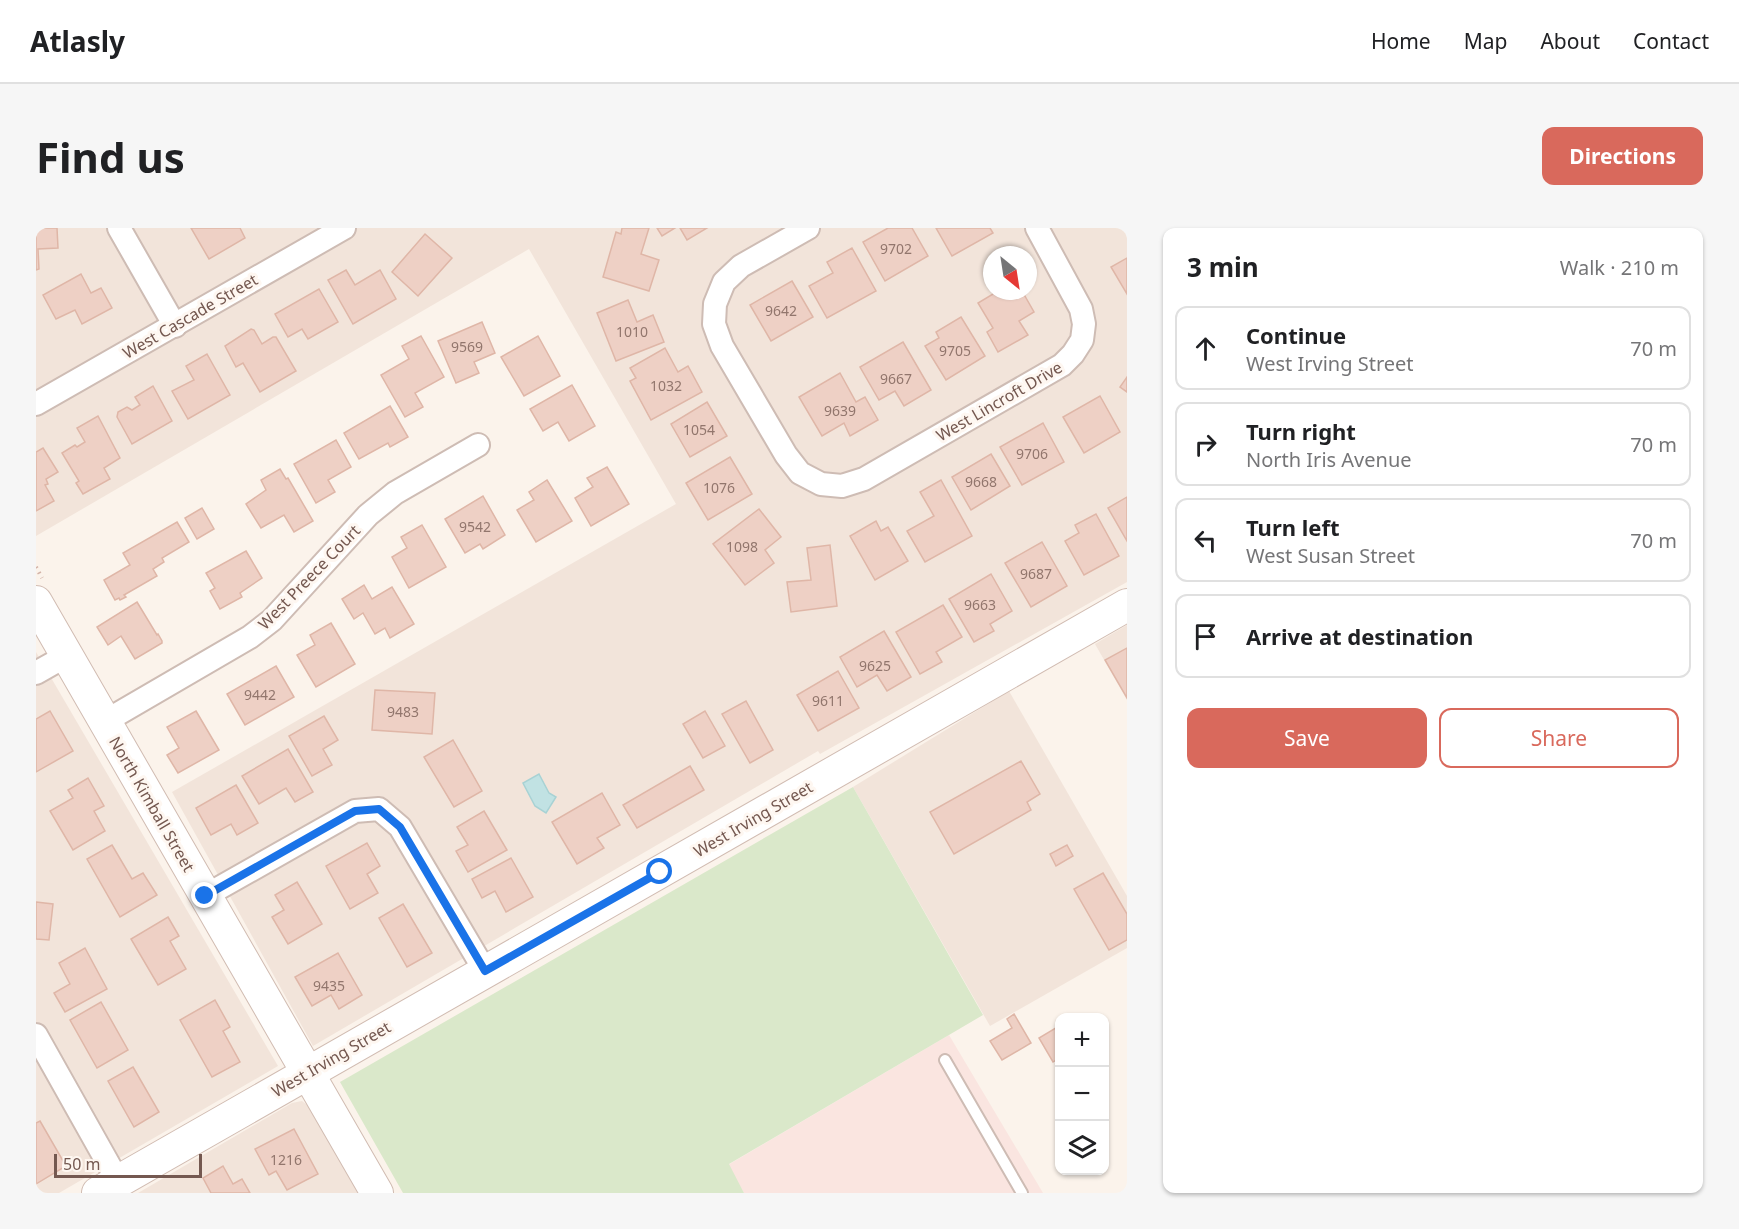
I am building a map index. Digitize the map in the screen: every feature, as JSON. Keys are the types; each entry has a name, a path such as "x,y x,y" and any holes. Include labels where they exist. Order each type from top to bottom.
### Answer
{"street":[{"path":"118,228 175,326"},
{"name":"West Cascade Street","path":"36,404 344,228"},
{"name":"West Lincroft Drive","path":"808,228 741,266 724,282 715,304 714,324 722,346 780,445 800,473 821,484 842,486 864,479 1062,365 1073,354 1082,340 1084,324 1082,309 1045,230"},
{"name":"West Preece Court","path":"104,722 250,637 272,620 368,515 395,493 478,445"},
{"name":"North Kimball Street","path":"36,602 377,1193"},
{"name":"West Irving Street","path":"108,1187 1127,605"},
{"path":"36,673 66,656"},
{"path":"205,896 355,811 379,809 400,827 485,971"},
{"path":"36,1035 108,1187"}],"lane":[{"path":"945,1060 1022,1193"}],"shaded area":[{"path":"36,228 1127,228 1127,582 820,754 818,751 313,1046 172,792 676,504 529,249 36,536"},
{"path":"1127,625 1127,700 1095,644"},
{"path":"36,652 278,1066 59,1193 36,1193"},
{"path":"1009,691 1127,896 1127,948 990,1026 853,787"},
{"path":"949,1035 1043,1193 744,1193 728,1165"},
{"path":"302,1101 311,1108 359,1193 138,1193 292,1103"}],"green space":[{"path":"853,787 983,1015 729,1164 744,1193 403,1193 340,1082"}],"water":[{"path":"539,774 549,793 556,797 546,813 535,806 523,783"}],"building":[{"path":"36,228 57,228 58,248 38,249 39,269 36,270"},
{"path":"191,228 240,228 245,238 209,259"},
{"path":"622,228 649,228 641,254 659,260 649,291 603,277 616,232 621,234"},
{"path":"657,228 675,228 662,236"},
{"path":"680,228 707,228 687,240"},
{"path":"888,228 912,228 928,256 885,281 863,242"},
{"path":"936,228 990,228 993,233 952,256"},
{"path":"425,234 452,258 418,296 392,272"},
{"path":"852,248 876,291 827,318 809,286 833,273 827,262"},
{"path":"1127,258 1127,294 1111,267"},
{"path":"346,270 355,285 380,270 396,299 353,324 328,280"},
{"path":"81,274 91,293 101,288 112,308 82,324 75,310 56,319 43,295"},
{"path":"792,281 813,317 771,341 750,305"},
{"path":"319,289 338,322 308,339 302,329 288,337 275,314"},
{"path":"628,300 637,322 653,315 664,342 616,361 597,313"},
{"path":"983,300 1027,300 1034,312 1019,321 1028,335 998,352 987,332 993,328 978,303"},
{"path":"961,317 985,356 946,380 925,346 939,338 936,332"},
{"path":"482,322 495,353 474,362 479,373 456,383 438,341"},
{"path":"251,329 254,330 262,344 276,337 296,371 260,392 243,363 236,367 225,346"},
{"path":"421,336 444,377 415,393 423,407 405,417 381,375 409,359 402,346"},
{"path":"538,336 560,376 524,396 501,357"},
{"path":"903,342 931,390 904,406 895,391 879,400 860,367"},
{"path":"665,348 678,372 688,366 702,392 651,420 630,381 636,378 630,368"},
{"path":"207,354 230,395 188,419 172,391 194,380 186,366"},
{"path":"840,373 856,402 865,397 878,420 850,436 844,423 822,436 799,397"},
{"path":"1127,377 1127,392 1120,387"},
{"path":"572,385 595,426 569,441 558,422 543,431 530,409"},
{"path":"153,386 172,421 132,444 117,417 118,412 127,407 132,410 140,405 135,397"},
{"path":"1100,396 1120,432 1084,453 1063,417"},
{"path":"707,402 727,436 690,457 671,424"},
{"path":"390,406 408,437 390,447 388,443 359,459 344,433"},
{"path":"98,416 120,458 104,468 110,479 83,494 76,483 79,481 62,453 85,442 77,428"},
{"path":"1043,423 1064,462 1022,485 1000,447"},
{"path":"336,440 351,467 328,480 335,492 316,503 294,464"},
{"path":"43,448 58,472 46,479 48,484 45,485 54,501 36,511 36,452"},
{"path":"991,454 1010,486 971,510 952,477"},
{"path":"730,457 752,494 708,520 686,483"},
{"path":"607,467 629,504 591,526 575,498 593,487 587,478"},
{"path":"280,469 286,479 288,478 313,521 294,532 284,515 261,528 246,504 266,490 261,480"},
{"path":"547,480 572,521 536,542 517,510 534,500 529,492"},
{"path":"941,480 972,536 925,562 907,531 934,516 920,492"},
{"path":"483,496 505,535 483,549 480,544 465,553 445,519"},
{"path":"1127,497 1127,541 1108,508"},
{"path":"202,508 214,529 197,539 185,518"},
{"path":"759,509 781,537 765,550 774,563 745,585 713,544"},
{"path":"1096,514 1119,556 1084,575 1065,541 1079,533 1075,525"},
{"path":"876,521 881,531 888,527 908,561 875,580 850,536"},
{"path":"177,522 189,542 162,558 164,562 153,569 157,576 124,595 126,597 115,600 104,580 130,565 123,553"},
{"path":"422,525 446,567 409,588 392,557 407,548 401,537"},
{"path":"1042,542 1067,586 1031,607 1005,563"},
{"path":"830,545 837,606 791,612 787,582 811,580 807,548"},
{"path":"246,551 262,578 240,593 242,597 220,609 210,591 215,588 206,573"},
{"path":"991,574 1012,611 990,624 994,631 974,642 949,599"},
{"path":"364,585 372,599 392,587 414,624 390,638 385,628 375,634 363,613 354,619 342,599"},
{"path":"137,602 162,643 135,659 121,636 108,645 97,627"},
{"path":"943,605 962,637 936,652 942,662 920,674 896,632"},
{"path":"331,623 355,664 316,687 297,655 315,645 310,635"},
{"path":"884,631 911,677 887,691 877,675 857,687 840,657"},
{"path":"1127,648 1127,698 1105,660"},
{"path":"276,666 294,697 245,725 227,694"},
{"path":"838,671 859,708 818,731 797,695"},
{"path":"375,690 435,693 432,734 372,730"},
{"path":"746,701 773,750 750,763 722,714"},
{"path":"50,711 73,751 36,772 36,719"},
{"path":"196,711 219,750 178,773 167,755 179,748 167,727"},
{"path":"705,711 725,746 703,758 683,724"},
{"path":"324,716 338,740 323,749 332,765 312,776 289,736"},
{"path":"453,740 482,791 454,807 424,757"},
{"path":"288,749 313,792 295,802 286,788 259,804 242,776"},
{"path":"1021,761 1040,794 1027,802 1031,810 954,854 930,812"},
{"path":"690,766 704,790 637,828 623,805"},
{"path":"88,778 104,806 94,811 105,831 73,850 50,811 73,798 68,790"},
{"path":"236,785 258,823 237,835 231,824 211,835 196,808"},
{"path":"602,793 620,825 597,838 604,848 577,864 552,822"},
{"path":"484,811 507,850 468,872 456,851 468,845 457,827"},
{"path":"367,843 380,866 367,874 378,893 350,909 326,866"},
{"path":"112,845 132,879 143,873 157,895 120,917 87,859"},
{"path":"1067,845 1073,856 1056,866 1050,854"},
{"path":"511,858 533,897 506,912 495,891 482,898 472,879"},
{"path":"1103,873 1127,914 1127,940 1109,950 1074,889"},
{"path":"297,882 322,924 288,944 272,917 284,910 275,895"},
{"path":"36,902 53,904 49,940 36,939"},
{"path":"403,904 432,953 407,967 379,918"},
{"path":"168,917 179,936 170,941 186,969 158,985 131,939"},
{"path":"85,948 107,989 65,1012 54,993 70,984 59,963"},
{"path":"338,953 362,995 339,1009 331,995 312,1006 295,977"},
{"path":"215,1000 230,1027 223,1031 240,1062 212,1077 180,1020"},
{"path":"101,1002 128,1050 97,1068 70,1020"},
{"path":"1014,1014 1031,1043 1002,1060 990,1041 1012,1028 1007,1019"},
{"path":"1055,1028 1055,1061 1053,1062 1039,1038"},
{"path":"133,1067 159,1112 134,1127 108,1081"},
{"path":"40,1121 66,1166 36,1184 36,1123"},
{"path":"294,1129 318,1174 287,1190 276,1171 269,1175 255,1149"},
{"path":"223,1166 233,1184 242,1179 250,1193 211,1193 203,1178"}],"route":[{"path":"205,896 355,811 379,809 400,827 485,971 660,872"}]}
